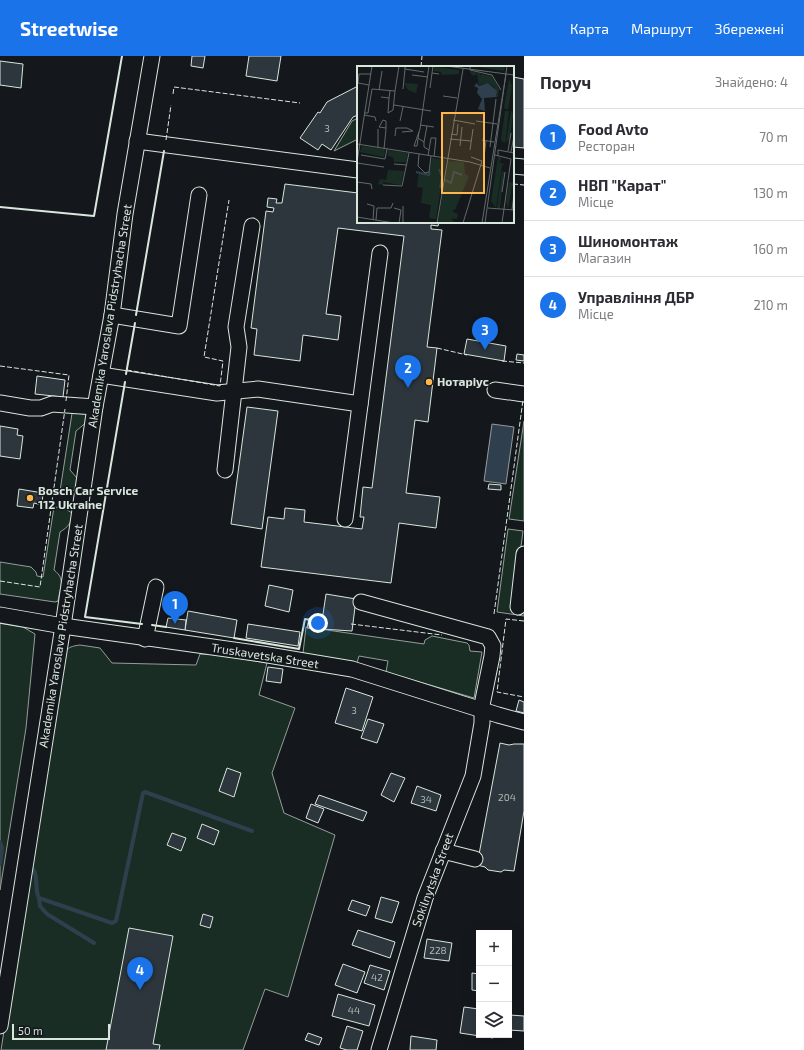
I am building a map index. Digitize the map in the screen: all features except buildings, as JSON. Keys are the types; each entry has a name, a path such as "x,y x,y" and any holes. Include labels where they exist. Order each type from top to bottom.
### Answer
{"street":[{"name":"Akademika Yaroslava Pidstryhacha Street","path":"0,1026 63,626 95,408 112,315 125,214 152,56"},
{"path":"137,141 357,170"},
{"path":"514,166 524,167"},
{"path":"112,315 178,326 199,195"},
{"path":"225,470 239,347 236,327 252,226"},
{"path":"345,519 380,253"},
{"path":"101,374 217,393 258,389 360,404"},
{"path":"496,390 524,394"},
{"path":"0,403 30,408 41,408 52,404 95,408"},
{"path":"518,607 524,554"},
{"path":"144,638 156,587"},
{"name":"Sokilnytska Street","path":"361,602 488,637 492,646 492,656 482,705 483,710 473,776 425,898 379,1050"},
{"name":"Truskavetska Street","path":"0,615 63,626 262,654 352,669 524,722"},
{"path":"443,852 475,859"}],"green space":[{"path":"357,118 357,140 334,151 352,121"},
{"path":"73,407 88,414 88,421 76,431 70,470 77,478 76,489 70,492 64,492 60,491"},
{"path":"524,421 524,521 509,519"},
{"path":"54,507 64,508 72,513 69,524 60,532 54,570 58,573 61,580 58,601 55,602 0,594 0,562 31,567 36,572 37,576 43,577"},
{"path":"508,529 523,531 513,608 524,610 524,616 497,612"},
{"path":"0,623 23,627 35,634 26,728 0,890"},
{"path":"306,627 424,644 425,640 432,636 467,643 470,651 482,652 474,698 386,672 388,661 359,656 356,666 303,653"},
{"path":"80,645 100,648 112,663 196,665 200,654 218,655 267,663 259,695 295,708 272,773 284,813 335,835 288,997 265,989 243,1050 1,1050 62,664 66,650 68,648"}],"water":[{"path":"492,424 514,427 506,484 484,481"}],"waterway":[{"path":"31,869 35,872 39,898 112,923 116,921 143,793 145,792 252,831"},
{"path":"0,842 2,848 0,864"},
{"path":"39,898 40,906 47,914 94,943"}],"fence":[{"path":"421,66 422,56"},
{"path":"173,94 174,87 300,103"},
{"path":"166,140 171,105"},
{"path":"514,184 524,185"},
{"path":"127,370 220,386 223,361 204,357 229,200"},
{"path":"437,348 467,355"},
{"path":"502,361 524,363"},
{"path":"0,366 69,375 66,401"},
{"path":"494,614 523,400"},
{"path":"0,581 40,587 65,409"},
{"path":"524,621 506,619 497,692 524,697"},
{"path":"351,624 442,635"}],"wall":[{"path":"0,207 94,216 122,56"},
{"path":"136,315 164,151"},
{"path":"126,374 135,323"},
{"path":"125,382 85,617 142,624"},
{"path":"234,638 299,649 305,619 310,620"},
{"path":"152,625 166,627"}],"place":[{"name":"Шиномонтаж","path":"485,350"},
{"name":"Нотаріус","path":"429,382"},
{"name":"НВП \"Карат\"","path":"408,388"},
{"name":"Bosch Car Service 112 Ukraine","path":"30,498"},
{"name":"Food Avto","path":"175,624"},
{"name":"Управління ДБР","path":"140,990"}]}
